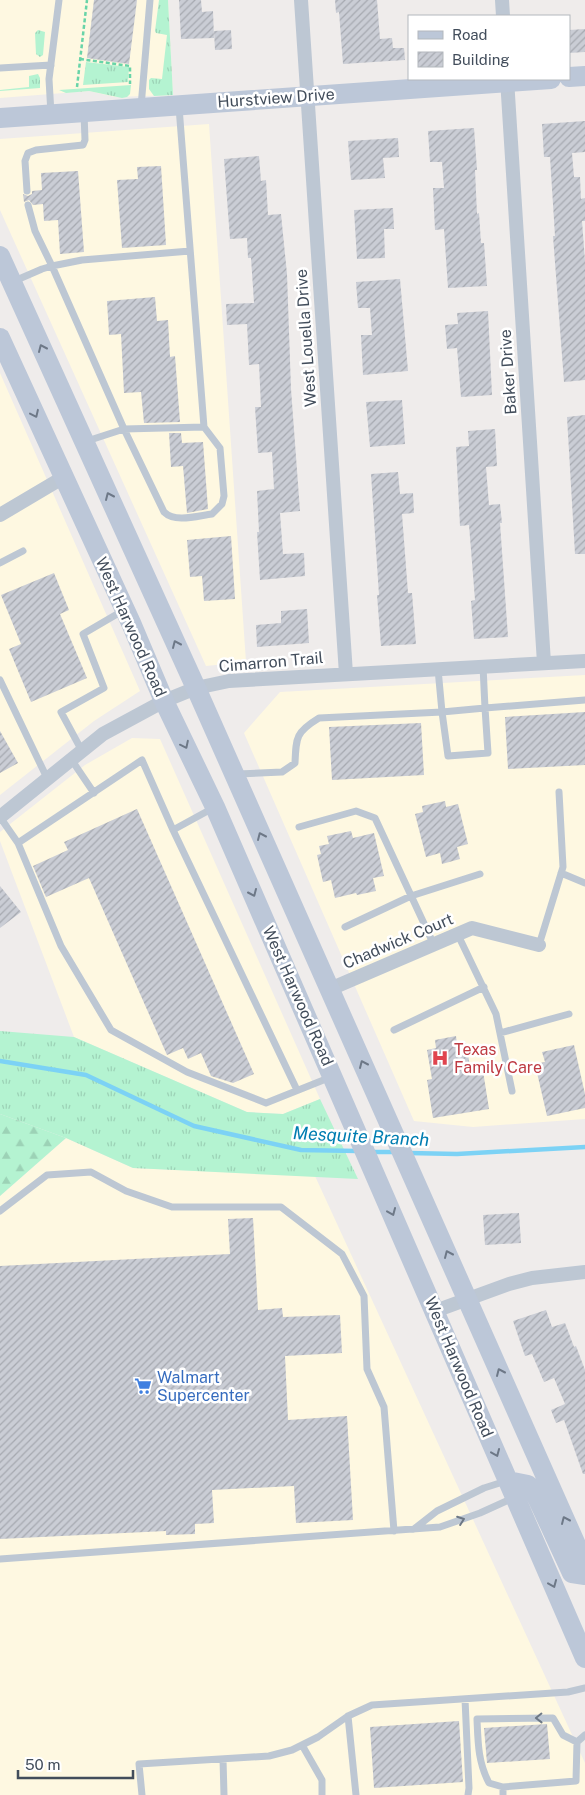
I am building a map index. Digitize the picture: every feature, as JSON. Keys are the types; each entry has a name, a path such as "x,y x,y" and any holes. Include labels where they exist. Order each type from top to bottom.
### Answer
{"main road":[{"path":"570,78 585,76"},
{"name":"Hurstview Drive","path":"0,118 507,80"},
{"name":"West Harwood Road","path":"0,256 196,688 585,1565"},
{"name":"West Harwood Road","path":"1,345 64,477 164,701 215,807 585,1658"},
{"path":"512,1489 528,1485 535,1493 572,1573 585,1574"}],"street":[{"name":"West Louella Drive","path":"301,0 346,674"},
{"path":"502,0 503,15"},
{"name":"Baker Drive","path":"507,80 544,663"},
{"path":"0,515 64,477"},
{"name":"Cimarron Trail","path":"0,817 103,734 164,701 196,688 229,681 585,661"},
{"name":"Chadwick Court","path":"330,989 472,928 539,945"},
{"path":"435,1311 509,1284 532,1278 584,1273"}],"lane":[{"path":"51,114 49,79 59,0"},
{"path":"141,108 150,0"},
{"path":"0,68 51,64"},
{"path":"28,205 35,232 52,266 63,296 164,512 174,518 212,514 222,504 224,496 220,448 204,426 178,105"},
{"path":"27,191 25,161 28,153 36,150 83,145 85,140 84,112"},
{"path":"12,282 42,269 82,260 190,251"},
{"path":"84,442 124,429 204,426"},
{"path":"0,563 23,552"},
{"path":"94,792 76,755 61,712 104,688 83,634 124,610"},
{"path":"438,669 448,756 480,754 488,753 484,666"},
{"path":"0,680 47,778"},
{"path":"234,774 282,772 295,763 296,741 304,727 319,718 442,712 585,700"},
{"path":"18,843 142,760 297,1090"},
{"path":"539,945 563,867 559,792"},
{"path":"174,830 215,807"},
{"path":"299,827 356,811 375,818 434,944"},
{"path":"0,817 18,843 61,946 111,1030 187,1072 266,1103 333,1076"},
{"path":"561,873 585,883"},
{"path":"345,926 411,896 480,874"},
{"path":"458,935 496,1014 512,1091"},
{"path":"394,1030 484,988"},
{"path":"500,1033 568,1014"},
{"path":"0,1211 47,1175 91,1172 126,1191 172,1207 281,1207 342,1254 364,1296 367,1369 384,1407 394,1531"},
{"path":"414,1529 437,1511 484,1488 512,1489"},
{"path":"0,1560 440,1527 480,1513 512,1489"},
{"path":"142,1795 139,1764 269,1756 292,1750 318,1737 348,1716 372,1705 568,1692 585,1688"},
{"path":"464,1699 468,1795"},
{"path":"348,1716 356,1795"},
{"path":"553,1718 563,1735 577,1742 576,1781 503,1786 489,1783 482,1769 478,1746 478,1719 553,1718"},
{"path":"577,1742 585,1736"},
{"path":"302,1745 322,1780 322,1795"},
{"path":"223,1759 224,1795"},
{"path":"503,1786 503,1795"}],"path":[{"path":"77,87 87,0"},
{"path":"80,59 130,66 130,84"}],"shaded area":[{"path":"0,0 168,0 173,95 115,97 89,91 0,98"},
{"path":"209,124 246,662 206,666 0,210 0,139"},
{"path":"0,373 140,691 94,721 0,795"},
{"path":"585,675 585,1119 473,1127 414,1121 244,733 280,692"},
{"path":"132,738 160,739 320,1099 283,1114 247,1112 74,1037 0,841 0,832 85,765"},
{"path":"66,1138 133,1168 315,1176 585,1763 585,1795 0,1795 0,1196"}],"green space":[{"path":"159,0 168,0 173,95 154,96 149,89 149,80 151,78 162,79 167,35 156,33 155,31"},
{"path":"38,30 45,32 43,55 40,57 36,54 35,33"},
{"path":"86,62 129,67 128,82 83,85"},
{"path":"38,74 40,88 0,91 29,87 29,76"},
{"path":"131,85 130,94 122,98 89,91 66,93 59,90"},
{"path":"0,1031 74,1037 247,1112 283,1114 320,1099 358,1179 133,1168 66,1138 0,1114"},
{"path":"0,1114 66,1138 0,1196"}],"building":[{"path":"94,0 137,0 129,64 87,58"},
{"path":"179,0 201,0 202,12 213,11 214,38 181,39"},
{"path":"335,0 377,0 380,39 392,38 393,48 404,48 405,60 343,64 339,12 336,13"},
{"path":"585,29 585,52 570,53 570,30"},
{"path":"231,30 232,49 215,50 214,31"},
{"path":"585,121 585,152 572,153 574,177 580,177 581,199 585,198 585,221 582,221 585,261 585,380 564,382 553,236 555,236 550,157 544,157 542,124"},
{"path":"474,128 477,170 475,170 477,214 479,213 481,243 484,243 487,286 448,288 444,229 435,230 433,188 444,188 442,162 430,162 428,131"},
{"path":"398,138 399,157 383,158 385,178 351,180 348,141"},
{"path":"259,156 261,181 266,180 268,215 281,214 287,274 291,389 300,511 280,513 283,554 304,553 305,576 260,580 257,491 274,489 272,452 258,453 255,407 261,407 259,364 249,365 247,324 227,325 226,304 254,303 251,258 248,258 247,238 230,239 224,159"},
{"path":"161,166 166,245 122,248 117,180 138,179 137,167"},
{"path":"78,171 84,252 60,254 58,220 44,221 43,204 33,205 29,200 24,202 23,194 28,196 32,194 32,191 42,190 41,173"},
{"path":"393,208 394,229 384,229 385,258 357,259 354,210"},
{"path":"400,279 408,371 363,375 361,335 372,335 370,308 358,308 356,282"},
{"path":"155,297 157,321 168,320 170,357 175,356 180,422 144,423 141,392 124,393 121,334 109,335 107,301"},
{"path":"488,311 492,395 461,397 457,348 447,349 445,325 458,324 457,313"},
{"path":"402,400 405,444 370,447 366,402"},
{"path":"585,415 585,554 575,554 567,417"},
{"path":"495,429 497,466 486,467 489,505 500,504 508,637 474,639 471,601 475,600 469,525 460,526 456,447 469,446 468,431"},
{"path":"169,433 181,433 182,443 203,442 208,509 187,513 183,466 171,467"},
{"path":"398,472 400,494 413,493 414,513 402,514 408,593 412,593 416,644 381,646 371,474"},
{"path":"231,536 235,599 204,601 202,576 190,577 187,540"},
{"path":"54,573 69,610 60,614 87,678 31,702 9,649 21,644 1,595"},
{"path":"307,609 309,643 257,647 256,625 281,623 281,611"},
{"path":"585,712 585,765 508,769 505,717"},
{"path":"421,723 424,775 332,780 329,727"},
{"path":"0,731 18,763 0,773"},
{"path":"445,801 446,807 458,804 468,844 457,847 460,859 442,864 440,853 426,857 415,814 423,812 422,806"},
{"path":"137,809 254,1074 233,1083 211,1076 201,1053 188,1059 183,1048 167,1055 89,878 46,897 33,866 68,850 64,842"},
{"path":"351,831 353,838 374,833 384,876 373,878 376,891 335,898 331,880 323,882 317,855 321,854 319,846 329,844 327,836"},
{"path":"0,886 21,912 0,928"},
{"path":"456,1036 457,1044 466,1043 471,1072 483,1071 489,1109 433,1118 427,1080 432,1079 427,1050 436,1048 435,1040"},
{"path":"574,1045 585,1094 585,1108 547,1116 535,1064 545,1062 542,1052"},
{"path":"519,1213 521,1243 485,1245 483,1215"},
{"name":"Walmart Supercenter","path":"253,1218 258,1310 282,1308 283,1317 340,1315 342,1353 285,1356 288,1420 347,1416 353,1520 296,1523 294,1486 212,1490 214,1523 195,1524 195,1534 166,1535 166,1531 0,1539 0,1266 230,1254 228,1219"},
{"path":"546,1310 552,1327 565,1323 585,1370 585,1474 583,1474 564,1420 556,1423 551,1410 565,1404 554,1378 544,1382 532,1354 525,1356 513,1321"},
{"path":"459,1721 463,1782 374,1788 370,1727"},
{"path":"547,1724 550,1759 487,1763 484,1728"}],"waterway":[{"name":"Mesquite Branch","path":"0,1061 86,1075 194,1126 301,1150 358,1151"},
{"name":"Mesquite Branch","path":"409,1153 457,1154 585,1147"},
{"name":"Mesquite Branch","path":"371,1152 396,1152"}],"place":[{"name":"Texas Family Care","path":"440,1058"},
{"name":"Walmart Supercenter","path":"143,1386"}]}
